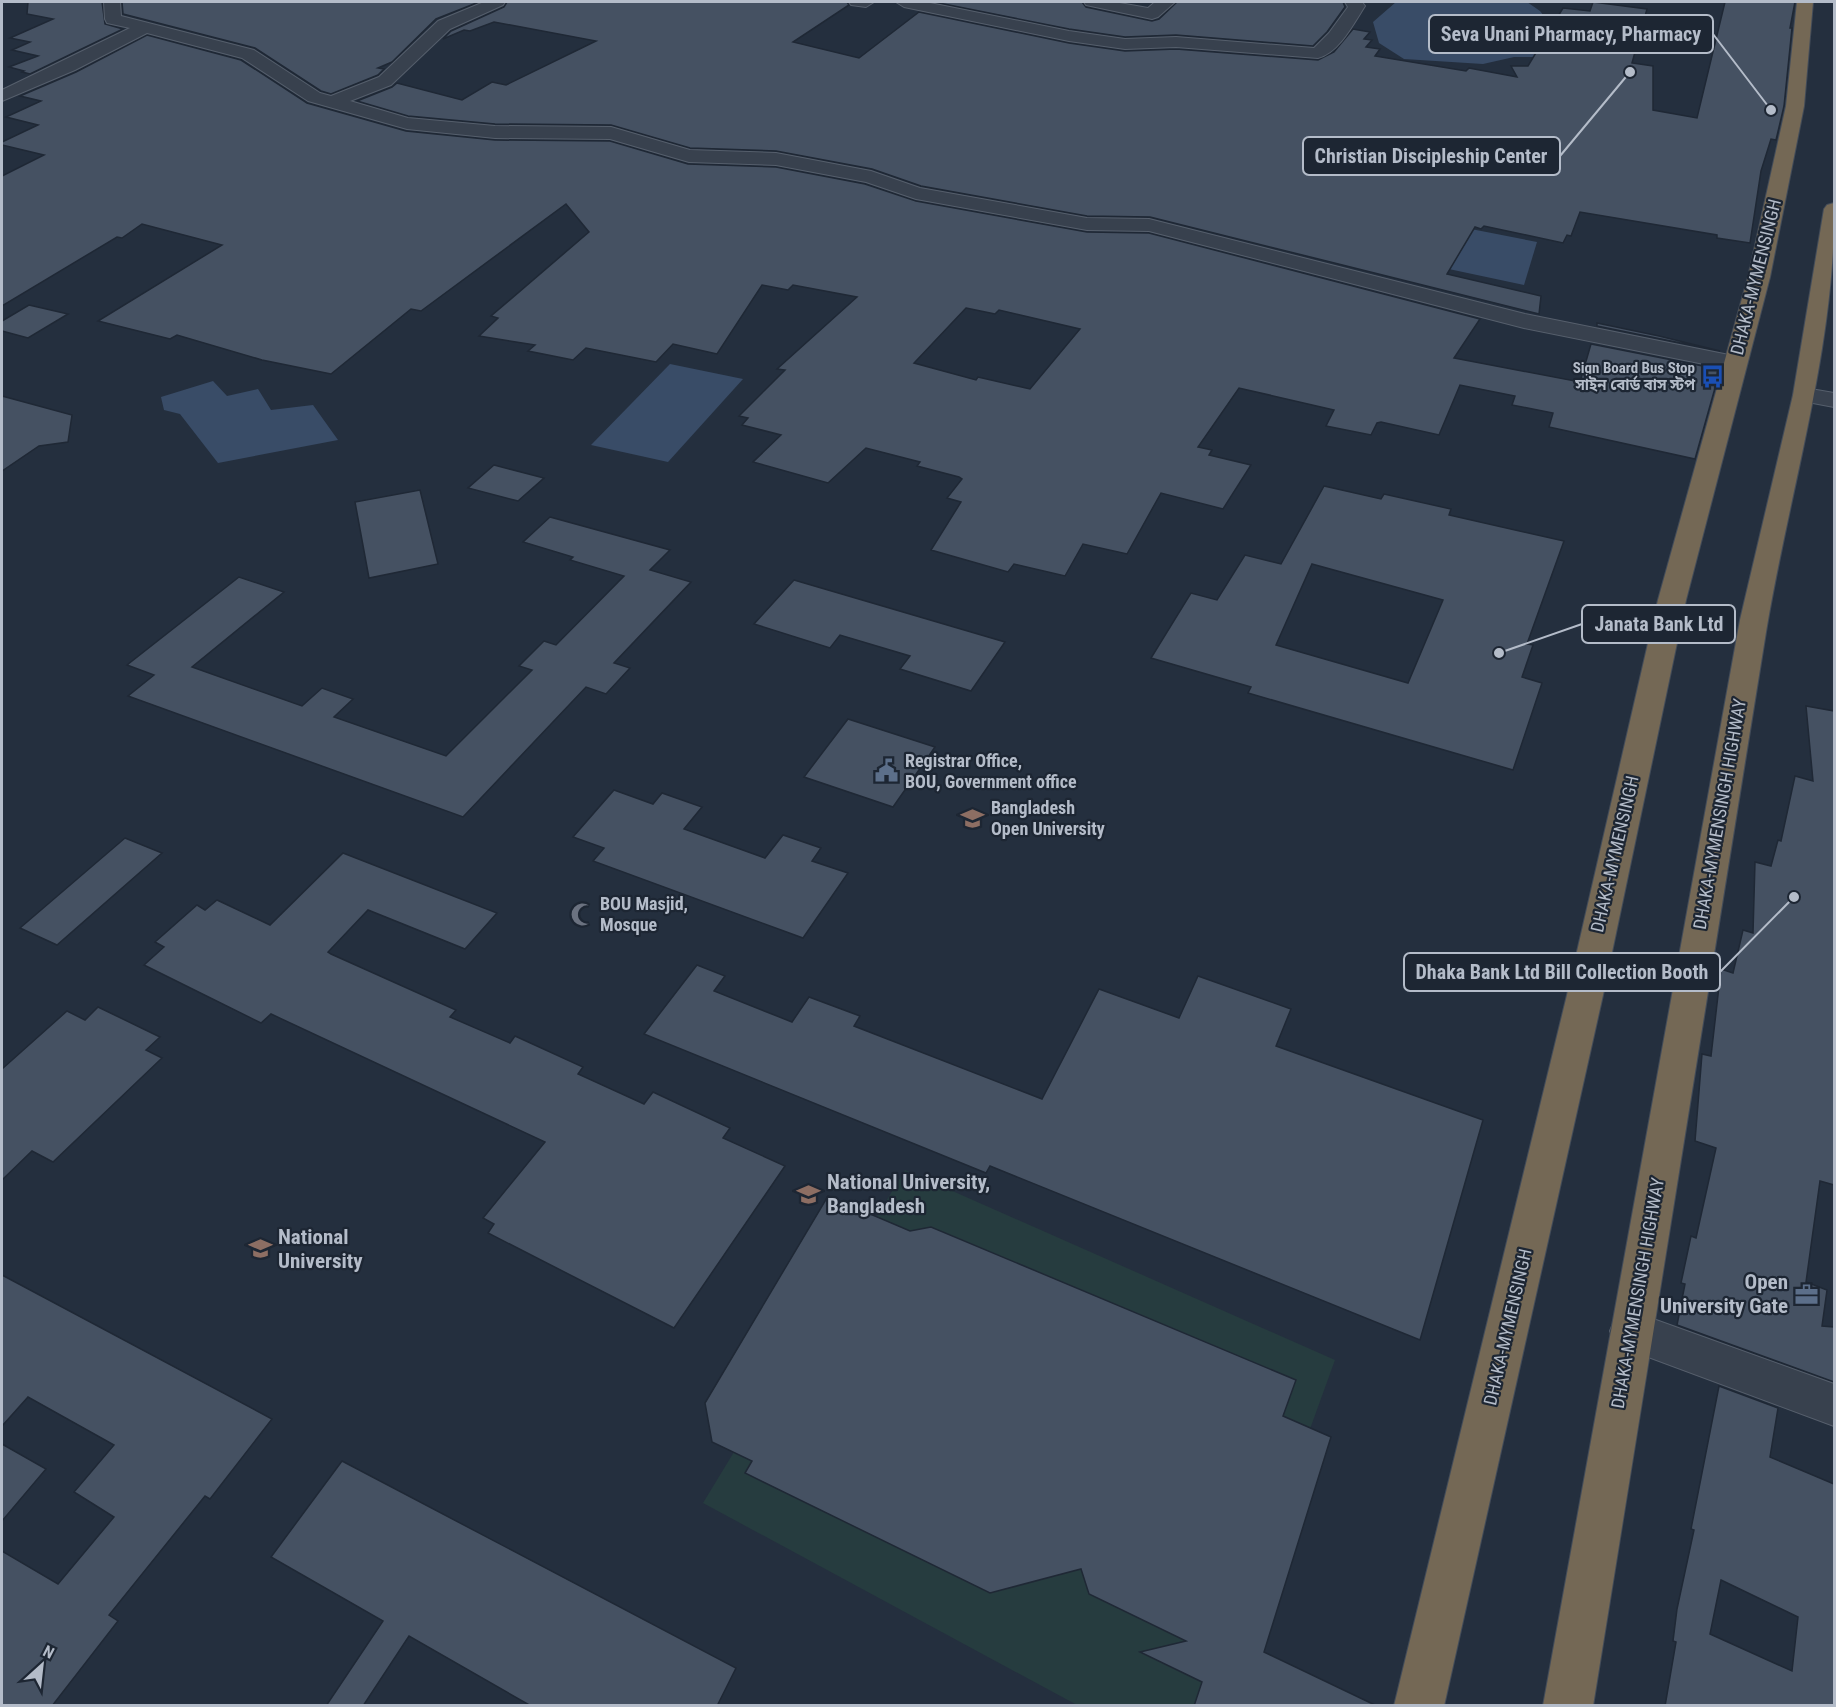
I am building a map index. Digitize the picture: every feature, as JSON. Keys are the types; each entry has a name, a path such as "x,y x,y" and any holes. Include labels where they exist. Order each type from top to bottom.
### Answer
{"highway":[{"name":"DHAKA-MYMENSINGH","path":"1419,1706 1585,995 1672,600 1759,277 1795,106 1805,2"},
{"name":"DHAKA-MYMENSINGH HIGHWAY","path":"1568,1706 1754,620 1820,398 1834,209"}],"street":[{"path":"112,2 113,19 248,54 314,97 407,123 495,132 611,133 689,156 776,159 871,177 916,193 1087,224 1149,225 1524,321 1734,363"},
{"path":"333,102 385,81 444,25 496,2"},
{"path":"857,2 866,2"},
{"path":"904,2 1069,36 1114,42 1238,45 1318,52 1335,39 1357,6 1353,2"},
{"path":"1092,2 1152,14 1167,2"},
{"path":"2,96 69,66 146,27"},
{"path":"1631,1330 1834,1405"}],"green space":[{"path":"905,1170 1335,1360 1210,1705 1077,1705 703,1503"}],"water":[{"path":"1396,2 1527,2 1540,11 1548,21 1533,28 1546,50 1538,57 1514,57 1483,64 1404,59 1379,43 1373,22"},
{"path":"1425,220 1537,242 1524,285 1397,258"},
{"path":"670,364 743,379 668,462 591,445"},
{"path":"213,381 227,396 258,389 271,410 313,405 338,440 218,463 180,414 164,410 161,397"}],"building":[{"path":"28,2 102,2 105,24 123,29 30,74 22,72 24,71 9,67 38,56 12,50 30,42 10,38 53,19 27,14"},
{"path":"122,2 479,2 436,19 392,62 378,68 384,69 378,75 331,94 321,91 255,48 123,14"},
{"path":"507,2 847,2 849,5 793,42 859,58 919,12 1069,43 1125,51 1176,49 1318,60 1334,52 1353,29 1370,32 1364,39 1372,40 1366,47 1380,49 1375,56 1466,71 1469,68 1517,77 1511,66 1528,66 1563,8 1590,11 1593,2 1647,9 1632,63 1653,66 1653,110 1697,118 1725,2 1795,2 1790,28 1792,28 1784,106 1776,140 1771,139 1761,171 1750,243 1717,238 1717,235 1580,212 1571,236 1567,235 1563,243 1484,226 1481,229 1475,227 1447,274 1541,296 1539,314 1150,217 1087,216 921,186 872,169 776,151 690,148 611,125 495,124 408,116 357,101 397,83 462,100 492,82 506,85 596,41 494,22 470,31 464,30 443,39 451,31 504,7"},
{"path":"934,2 1082,2 1086,7 1152,21 1159,19 1177,2 1343,2 1345,7 1327,32 1313,46 1176,35 1125,37 1069,29"},
{"path":"147,35 241,60 307,103 406,131 495,140 610,141 688,164 776,167 865,184 916,201 1087,232 1149,233 1480,319 1454,358 1580,382 1591,344 1718,369 1715,388 1695,459 1549,427 1553,413 1512,405 1515,396 1460,385 1439,435 1381,422 1377,423 1371,435 1326,426 1334,410 1239,388 1198,447 1212,450 1209,455 1251,465 1223,509 1161,493 1127,554 1083,544 1065,576 1014,564 1008,572 931,550 961,502 947,498 962,479 959,477 917,466 920,462 866,448 828,483 753,462 781,435 742,425 748,418 739,416 785,370 777,369 857,297 793,285 788,290 762,285 717,354 673,344 656,362 586,348 573,360 528,351 535,345 479,336 498,318 491,316 589,232 566,204 421,311 411,309 331,374 262,360 177,335 170,339 98,321 222,245 142,224 122,238 117,237 2,306 2,176 44,155 2,145 2,142 38,125 6,117 41,101 20,96 76,72","holes":["966,308 995,314 999,310 1080,329 1030,389 978,377 976,380 914,363"]},
{"path":"29,305 68,314 28,338 2,331 2,321"},
{"path":"1597,323 1659,336 1720,351 1597,326"},
{"path":"2,396 72,415 68,442 39,446 2,471"},
{"path":"494,465 544,478 518,501 468,488"},
{"path":"1324,486 1381,499 1384,494 1451,509 1449,515 1564,541 1527,644 1533,645 1522,677 1542,683 1513,770 1248,693 1251,687 1151,658 1191,593 1217,600 1245,555 1281,564","holes":["1312,564 1443,600 1408,683 1276,645"]},
{"path":"420,490 438,564 369,578 355,502"},
{"path":"550,517 670,550 650,570 691,582 614,663 630,668 606,694 586,687 463,817 128,696 154,675 127,665 239,577 284,592 192,667 302,706 322,688 353,699 334,717 446,756 532,670 519,666 544,641 556,645 624,576 570,560 573,557 523,542"},
{"path":"794,580 1005,642 971,691 900,669 910,656 840,635 830,648 754,624"},
{"path":"1806,706 1834,711 1834,1185 1820,1181 1806,1282 1827,1290 1822,1326 1834,1327 1834,1382 1677,1325 1685,1284 1681,1283 1691,1236 1696,1238 1716,1148 1695,1141 1702,1054 1711,1056 1721,969 1733,973 1743,930 1753,933 1755,862 1771,866 1778,840 1781,841 1795,776 1813,781"},
{"path":"848,719 935,747 893,807 804,777"},
{"path":"614,790 653,804 662,793 702,807 684,829 765,858 783,835 821,848 812,861 848,873 803,938 593,861 604,848 573,837"},
{"path":"125,838 162,853 57,945 20,928"},
{"path":"343,853 497,913 465,949 368,910 328,952 456,1010 450,1017 510,1043 515,1036 583,1067 578,1074 644,1104 653,1092 730,1128 723,1138 785,1166 674,1328 488,1233 494,1224 483,1218 545,1142 271,1014 261,1023 144,965 164,947 155,942 197,905 205,910 217,900 270,925"},
{"path":"697,965 725,976 714,991 792,1022 809,997 860,1016 854,1026 1042,1099 1099,989 1179,1018 1198,976 1291,1009 1276,1046 1483,1120 1420,1340 990,1166 986,1173 644,1034"},
{"path":"98,1007 160,1037 146,1050 162,1058 53,1162 32,1151 2,1180 2,1069 67,1011 85,1020"},
{"path":"828,1196 910,1231 931,1227 1296,1380 1283,1416 1331,1437 1264,1652 1377,1706 1194,1706 1202,1682 1140,1652 1186,1641 1089,1594 1081,1569 990,1593 745,1473 752,1461 712,1442 705,1403"},
{"path":"2,1275 272,1419 210,1499 205,1496 109,1615 118,1621 52,1706 2,1706 2,1551 58,1584 114,1517 74,1492 114,1445 28,1397 2,1426"},
{"path":"1719,1386 1778,1408 1770,1457 1834,1484 1834,1706 1665,1706 1676,1642 1673,1641 1677,1609 1694,1530 1691,1529","holes":["1721,1580 1798,1617 1792,1671 1710,1634"]},
{"path":"2,1444 46,1469 2,1521"},
{"path":"342,1461 736,1668 717,1706 531,1706 409,1636 363,1706 326,1706 383,1621 271,1557"}],"place":[{"name":"Christian Discipleship Center","path":"1630,72"},
{"name":"Seva Unani Pharmacy, Pharmacy","path":"1771,110"},
{"name":"Sign Board Bus Stop সাইন বোর্ড বাস স্টপ","path":"1713,377"},
{"name":"Janata Bank Ltd","path":"1499,653"},
{"name":"Registrar Office, BOU, Government office","path":"887,771"},
{"name":"Bangladesh Open University","path":"973,818"},
{"name":"Dhaka Bank Ltd Bill Collection Booth","path":"1794,897"},
{"name":"BOU Masjid, Mosque","path":"582,914"},
{"name":"National University, Bangladesh","path":"809,1194"},
{"name":"National University","path":"260,1249"},
{"name":"Open University Gate","path":"1806,1294"}]}
